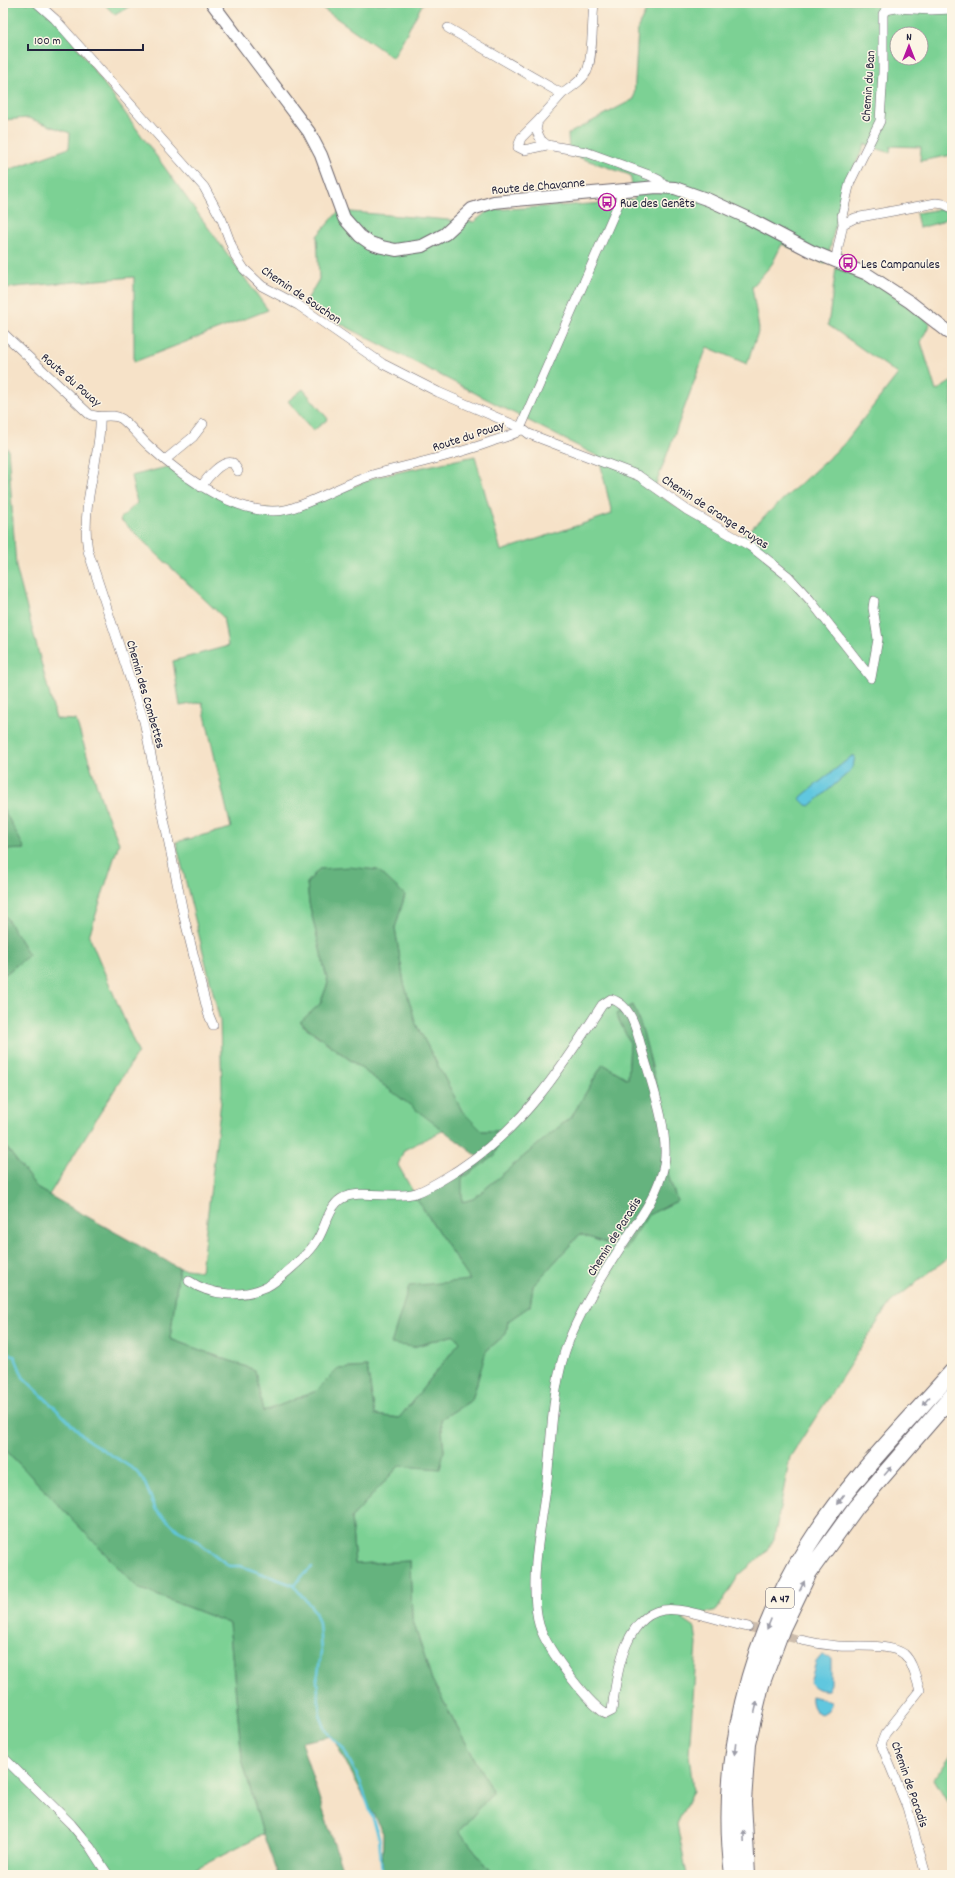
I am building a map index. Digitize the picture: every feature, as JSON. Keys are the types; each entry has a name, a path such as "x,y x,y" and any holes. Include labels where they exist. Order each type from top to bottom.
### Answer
{"highway":[{"name":"A 47","path":"733,1875 730,1835 730,1802 735,1744 750,1677 759,1649 782,1592 809,1544 844,1495 888,1442 952,1372"},
{"name":"A 47","path":"747,1875 743,1802 747,1744 761,1685 782,1628 809,1572 856,1507 952,1396"}],"main road":[{"name":"Route de Chavanne","path":"212,3 302,122 321,155 344,218 360,236 370,243 396,250 422,246 445,234 472,210 494,202 665,187 687,192 709,200 835,262 879,281 910,302 952,335"}],"street":[{"name":"Chemin de Souchon","path":"37,3 55,19 204,187 222,220 235,255 244,269 262,286 298,305 383,364 438,392 521,428"},
{"path":"594,3 587,71 579,81 562,94 521,138 518,147 524,150 547,146 586,152 649,175 659,180 665,187"},
{"name":"Chemin du Ban","path":"842,224 842,216 850,182 880,121 883,72 883,14 886,10 896,8 931,10 952,9"},
{"path":"448,28 562,94"},
{"path":"538,121 536,130 541,140 547,146"},
{"name":"Route du Pouay","path":"3,333 89,414 100,418 114,416 122,419 178,472 201,487 228,500 245,506 261,510 287,510 310,502 377,473 454,454 515,433 521,428 620,200 621,191"},
{"path":"835,262 842,224 855,218 936,204 944,204 952,208"},
{"name":"Chemin des Combettes","path":"100,418 97,450 86,518 86,538 88,551 144,721 184,917 208,1013 213,1025"},
{"path":"166,460 193,437 203,424"},
{"name":"Chemin de Grange Bruyas","path":"521,428 529,434 639,476 687,510 750,546 788,576 810,600 871,678 878,639 873,608 874,601"},
{"path":"201,487 208,477 228,462 233,463 238,471"},
{"name":"Chemin de Paradis","path":"189,1281 199,1288 220,1293 245,1294 267,1286 293,1266 314,1245 332,1210 339,1200 348,1194 396,1195 415,1193 463,1167 481,1155 508,1132 540,1097 564,1065 602,1005 611,1000 620,1002 626,1008 638,1035 651,1082 662,1128 665,1151 664,1164 654,1193 639,1222 621,1246 590,1297 569,1341 562,1364 555,1402 547,1484 536,1554 538,1622 550,1647 566,1669 591,1702 606,1714 612,1711 615,1683 621,1659 630,1635 641,1621 652,1613 664,1610 676,1610 748,1627"},
{"name":"Chemin de Paradis","path":"801,1640 836,1646 887,1648 905,1655 911,1664 920,1690 885,1734 881,1744 907,1807 926,1875"},
{"path":"3,1757 71,1824 90,1848 108,1875"}],"green space":[{"path":"3,3 41,3 49,8 268,310 134,362 134,277 3,288 3,172 69,148 70,133 28,118 3,120"},
{"path":"103,3 135,3 115,15"},
{"path":"315,3 423,3 393,58"},
{"path":"650,3 952,3 952,155 920,161 921,147 891,146 890,152 865,144 842,194 830,249 825,264 782,244 772,264 752,287 759,329 747,364 707,347 653,492 736,542 843,445 898,374 828,325 836,268 878,284 930,323 921,342 936,391 952,381 952,656 948,662 952,668 952,1252 949,1257 890,1303 790,1457 774,1539 764,1554 739,1575 717,1610 682,1619 695,1628 697,1644 689,1753 693,1790 677,1824 687,1875 546,1875 534,1870 520,1875 494,1875 459,1831 493,1793 432,1680 412,1618 410,1561 355,1564 351,1518 399,1466 444,1451 441,1419 472,1400 486,1351 506,1334 508,1321 530,1306 533,1286 580,1234 625,1250 648,1215 677,1201 668,1175 667,1126 643,1032 633,1005 616,1014 630,1043 628,1079 603,1064 572,1116 473,1199 462,1202 461,1179 495,1155 501,1131 482,1131 462,1111 416,1024 404,983 395,928 405,895 319,869 307,883 309,903 328,983 320,1004 300,1023 444,1130 404,1150 398,1165 420,1204 471,1281 413,1347 454,1335 460,1342 399,1418 375,1415 367,1367 338,1369 316,1391 263,1412 255,1370 170,1339 179,1268 201,1271 222,1092 220,1021 176,842 231,828 202,702 180,706 173,661 228,646 223,617 120,519 137,503 131,476 167,467 249,510 300,509 376,477 475,456 501,551 612,514 599,457 304,305 319,279 317,236 339,211 474,222 489,210 607,203 635,199 630,175 569,154 568,134 634,99 638,27"},
{"path":"941,209 947,212 947,218 938,223 919,228 916,213"},
{"path":"303,389 328,419 313,431 288,401"},
{"path":"8,448 16,567 56,719 76,720 103,805 119,843 89,936 138,1052 49,1195 38,1189 3,1143 3,976 29,955 3,912 3,850 24,849 3,808 3,449"},
{"path":"3,808 25,849 3,850"},
{"path":"349,867 378,870 405,895 395,928 404,983 416,1024 462,1111 482,1131 501,1131 495,1155 462,1179 462,1202 473,1199 572,1116 603,1064 628,1079 630,1043 616,1014 633,1005 643,1032 667,1126 668,1175 677,1201 648,1215 625,1250 580,1234 533,1286 530,1306 508,1321 506,1334 486,1351 472,1400 441,1419 444,1451 440,1469 399,1466 351,1518 355,1564 410,1561 412,1618 432,1680 493,1793 459,1831 494,1875 382,1875 383,1833 332,1736 301,1742 344,1875 278,1875 263,1834 242,1759 229,1623 138,1588 3,1447 3,1143 38,1189 179,1268 170,1339 255,1370 263,1412 316,1391 338,1369 367,1367 375,1415 399,1418 460,1342 454,1335 413,1347 391,1344 409,1286 470,1280 415,1196 480,1158 300,1022 320,1004 328,983 309,903 307,883 319,869"},
{"path":"3,912 29,955 3,976"},
{"path":"3,1447 138,1588 229,1623 242,1759 263,1834 183,1875 3,1875"},
{"path":"952,1753 952,1809 934,1779"}],"water":[{"path":"852,756 855,756 853,767 848,773 810,806 806,805 800,799 802,796"},
{"path":"822,1655 830,1657 831,1660 831,1684 828,1690 818,1689 810,1682 816,1662"},
{"path":"811,1696 831,1701 831,1705 827,1712 821,1715 814,1710 811,1702"}],"waterway":[{"path":"3,1348 15,1357 23,1377 89,1441 135,1470 144,1481 156,1510 179,1531 193,1538 229,1566 241,1566 293,1585 314,1610 319,1623 321,1652 317,1681 320,1715 329,1735 343,1748 360,1781 379,1837 382,1875"},
{"path":"293,1585 312,1567"}],"tunnel":[{"path":"748,1627 801,1640"}],"place":[{"name":"Rue des Genêts","path":"607,202"},
{"name":"Les Campanules","path":"848,263"}]}
